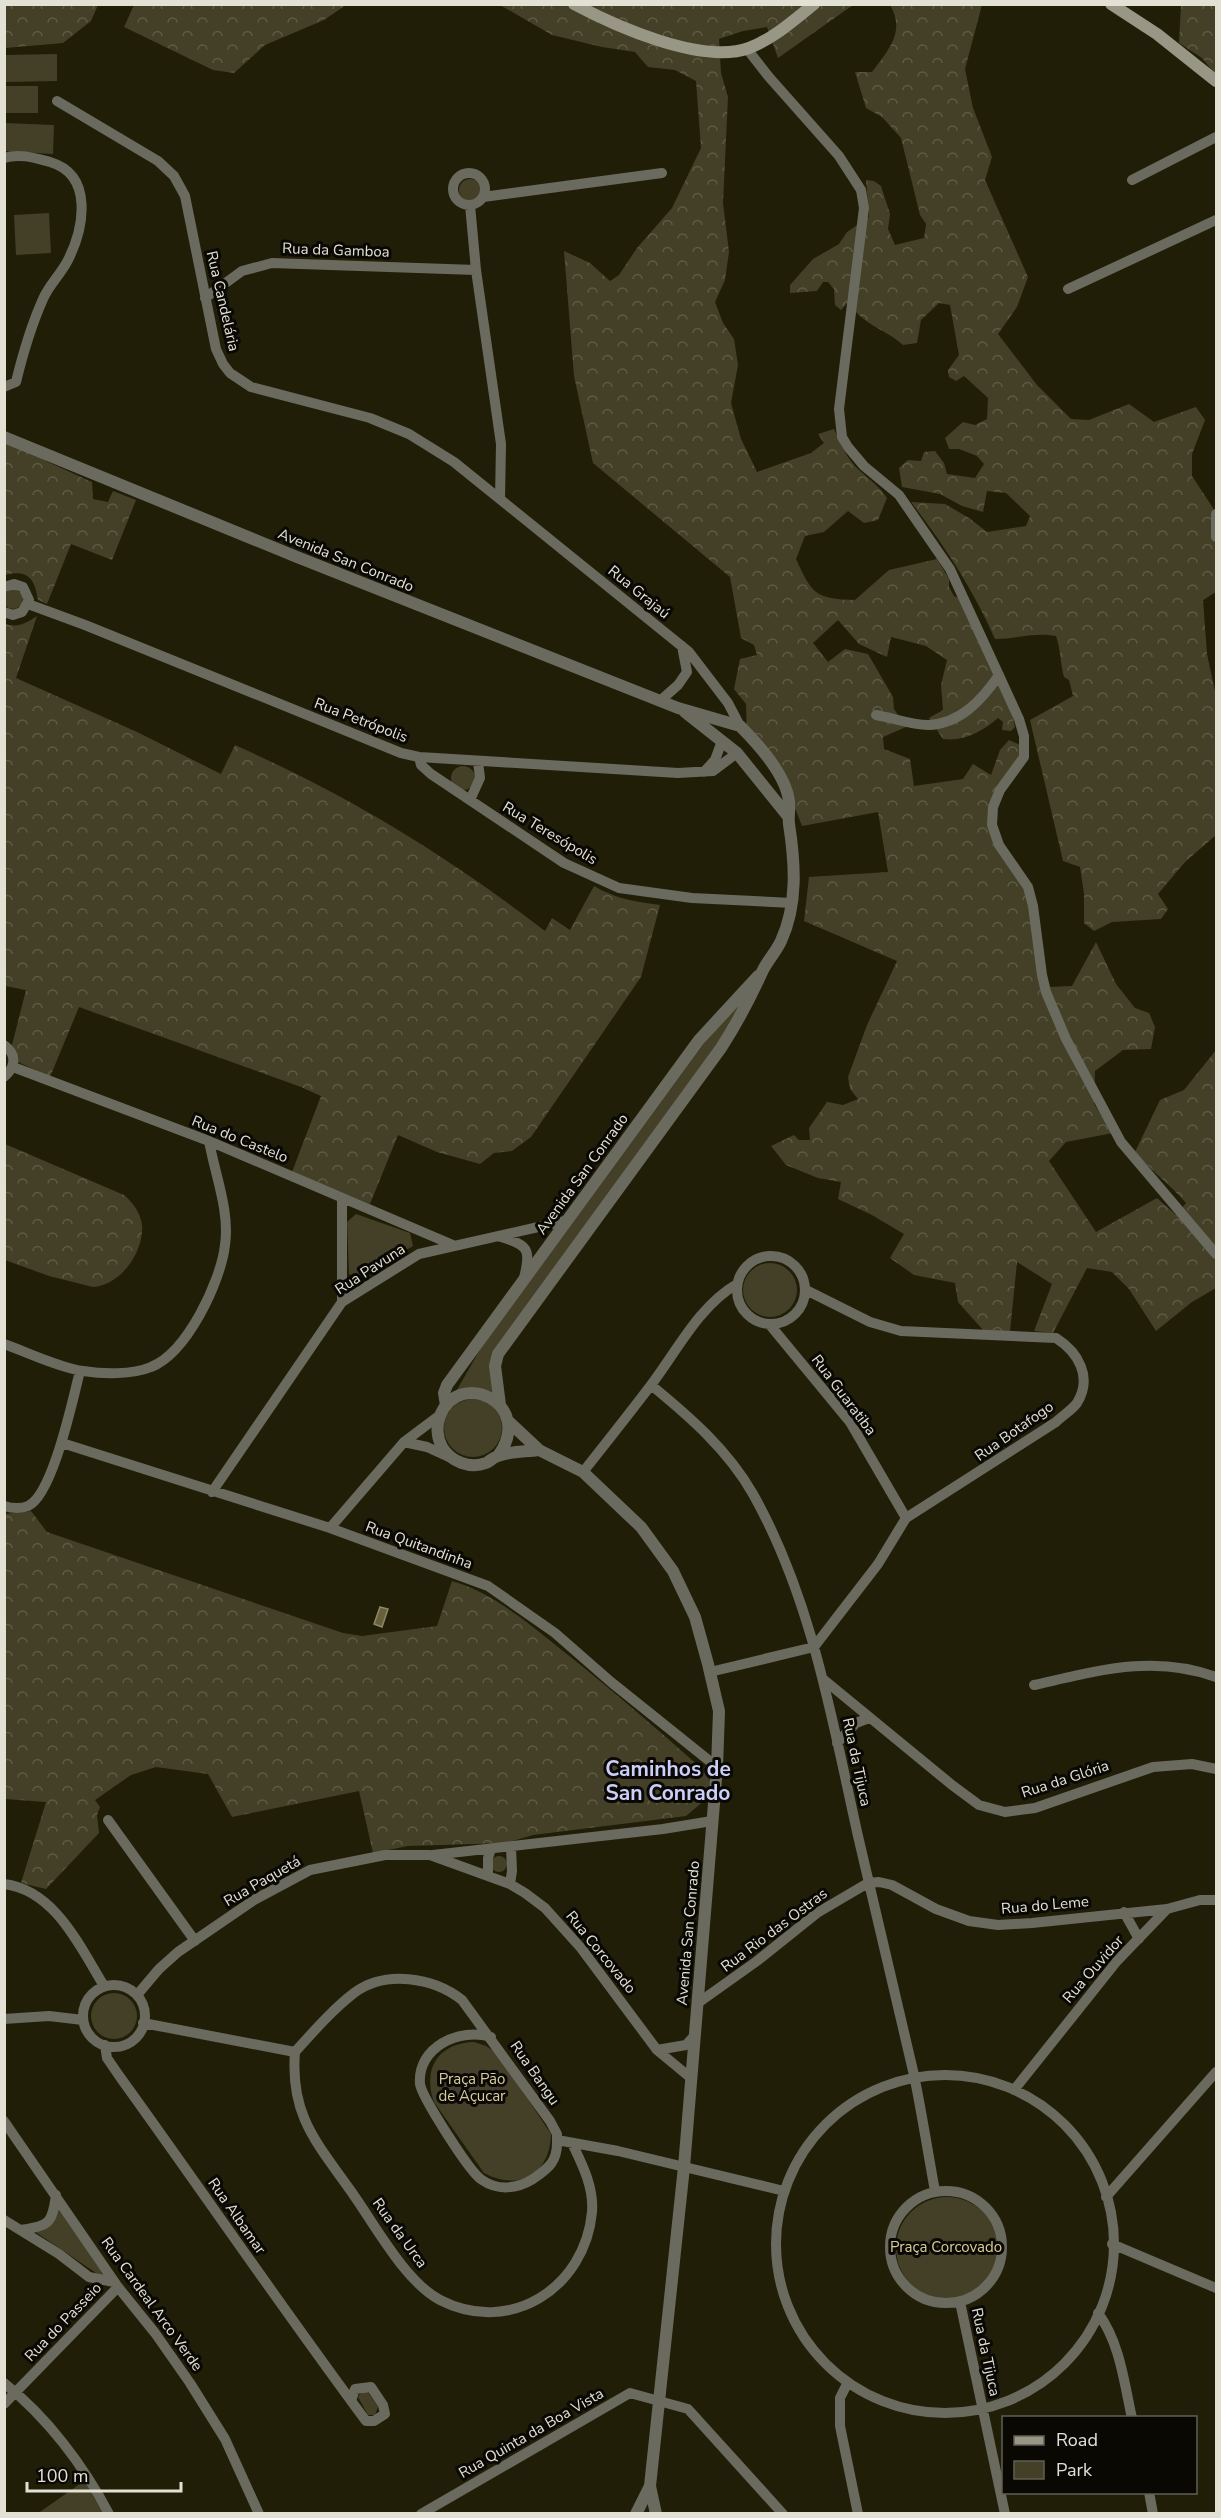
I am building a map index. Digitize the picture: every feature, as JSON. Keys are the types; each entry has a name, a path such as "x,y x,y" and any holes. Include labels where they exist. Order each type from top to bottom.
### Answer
{"main road":[{"path":"574,4 627,30 666,42 720,51 747,48 785,27 814,4"},
{"path":"1111,4 1157,34 1216,81"}],"street":[{"path":"747,48 769,77 839,156 861,190 864,208 839,409 842,436 864,466 898,495 950,569 1019,719 1026,747 1024,757 1000,790 993,807 992,825 999,845 1028,887 1046,992 1066,1039 1121,1142 1216,1254"},
{"name":"Rua Candelária","path":"57,101 158,161 174,176 185,196 216,349 222,364 238,380 251,387 295,400 370,418 409,434 477,480"},
{"path":"1132,180 1216,137"},
{"path":"4,158 30,156 54,163 68,171 79,186 83,209 77,240 67,263 45,294 29,330 16,382 4,387"},
{"path":"483,197 662,172"},
{"path":"462,173 472,173 481,178 485,187 483,197 477,203 470,205 460,203 453,195 453,185 462,173"},
{"path":"470,205 476,270 501,444 500,499"},
{"path":"1068,289 1216,220"},
{"name":"Rua da Gamboa","path":"205,298 242,271 260,264 476,270"},
{"name":"Avenida San Conrado","path":"4,437 297,557 661,700 704,725 737,753"},
{"name":"Rua Grajaú","path":"477,480 682,646 706,672 728,703 740,726"},
{"path":"1216,514 1216,537"},
{"path":"4,587 14,584 23,587 28,595 28,604 18,614 4,612"},
{"name":"Rua Petrópolis","path":"28,604 401,753 419,757 678,773 713,771 737,753"},
{"path":"661,700 678,685 687,672 682,646"},
{"path":"687,672 706,672"},
{"path":"876,716 928,725 958,718 984,697 999,675"},
{"name":"Avenida San Conrado","path":"500,1405 495,1366 498,1354 721,1048 747,1006 763,971 781,942 792,903 795,874 788,815 789,801 784,784 754,740 740,726 678,708"},
{"path":"704,772 715,760 728,731 740,726"},
{"path":"754,740 737,753 788,815"},
{"name":"Rua Teresópolis","path":"419,757 422,765 431,774 564,862 619,888 692,898 792,903"},
{"path":"470,800 480,778 478,762"},
{"name":"Avenida San Conrado","path":"443,1410 447,1385 565,1221 699,1040 763,971"},
{"path":"4,1045 13,1054 13,1067 4,1077"},
{"name":"Rua do Castelo","path":"13,1067 209,1141 453,1245"},
{"path":"4,1344 80,1371 130,1371 151,1367 172,1353 191,1328 218,1278 225,1245 223,1207 209,1141"},
{"path":"342,1198 342,1302"},
{"name":"Rua Pavuna","path":"212,1492 342,1302 419,1254 565,1221"},
{"path":"498,1236 519,1243 526,1249 528,1260 524,1278"},
{"path":"769,1255 790,1261 804,1279 806,1290 802,1305 792,1317 770,1324 759,1322 741,1307 737,1296 737,1284 748,1264 769,1255"},
{"path":"583,1472 706,1310 722,1293 737,1284"},
{"name":"Rua Botafogo","path":"806,1290 870,1322 901,1331 1056,1338 1071,1348 1082,1367 1084,1383 1077,1403 1056,1422 906,1518 878,1564 814,1647"},
{"name":"Rua Guaratiba","path":"770,1324 850,1422 906,1518"},
{"path":"4,1506 12,1508 28,1506 42,1493 62,1443 80,1371"},
{"name":"Rua da Tijuca","path":"651,1385 705,1432 731,1461 753,1494 788,1572 823,1679 914,2077 935,2191"},
{"path":"330,1528 404,1442 456,1397 479,1394 491,1398 500,1405 508,1421 509,1434 498,1456"},
{"path":"443,1410 437,1427 438,1439 443,1450 452,1458"},
{"name":"Avenida San Conrado","path":"508,1421 539,1450 583,1472 641,1527 673,1571 695,1617 718,1711 717,1767 692,2079 650,2486 656,2514"},
{"path":"404,1442 427,1447 463,1464 475,1465 498,1456 539,1450"},
{"name":"Rua Quitandinha","path":"62,1443 330,1528 488,1586 555,1633 611,1682 717,1767"},
{"path":"710,1672 814,1647"},
{"path":"1034,1685 1136,1665 1164,1665 1200,1671 1216,1677"},
{"name":"Rua da Glória","path":"823,1679 979,1805 1005,1812 1035,1808 1153,1767 1192,1764 1216,1769"},
{"path":"837,1743 856,1723 869,1718"},
{"path":"108,1820 195,1941"},
{"name":"Rua Paquetá","path":"137,1995 159,1969 195,1941 254,1900 310,1870 385,1855 430,1855 491,1849 712,1821"},
{"path":"510,1847 512,1871 510,1884"},
{"path":"488,1876 488,1858 491,1849"},
{"name":"Rua Paquetá","path":"430,1855 510,1884"},
{"name":"Rua do Leme","path":"868,1883 879,1882 891,1886 936,1910 969,1921 998,1925 1167,1909"},
{"name":"Rua Rio das Ostras","path":"698,2003 757,1961 817,1913 868,1883"},
{"path":"4,1884 29,1890 44,1899 60,1918 104,1986"},
{"name":"Rua Corcovado","path":"510,1884 525,1893 563,1926 657,2050 692,2079"},
{"path":"1167,1909 1200,1900 1216,1900"},
{"name":"Rua Ouvidor","path":"1014,2090 1117,1961 1167,1909"},
{"path":"1124,1912 1139,1939"},
{"name":"Rua Bangu","path":"295,2052 355,1992 368,1986 397,1979 429,1982 448,1990 462,2000 550,2121 557,2140"},
{"path":"104,1986 122,1986 137,1995 144,2009 143,2024 133,2040 125,2045 105,2045 90,2036 83,2020 85,2003 90,1995 104,1986"},
{"path":"4,2019 49,2016 83,2020"},
{"path":"143,2024 295,2052"},
{"path":"491,2037 468,2033 452,2037 426,2058 420,2073 420,2087 444,2128 480,2179 497,2187 516,2188 553,2164 557,2152 557,2140 684,2167 784,2192"},
{"path":"657,2050 686,2045 695,2035"},
{"name":"Rua Albamar","path":"105,2045 108,2058 120,2078 351,2401"},
{"name":"Rua da Urca","path":"295,2052 293,2075 296,2096 309,2132 403,2266 421,2287 460,2308 479,2312 503,2312 531,2304 554,2289 580,2257 592,2211 588,2177 572,2143"},
{"path":"1106,2197 1216,2072"},
{"path":"960,2075 987,2079 1014,2090 1045,2108 1070,2130 1089,2156 1106,2197 1112,2221 1113,2257 1106,2294 1091,2329 1067,2361 1040,2384 1013,2399 982,2409 964,2412 926,2412 894,2405 847,2384 813,2350 798,2327 787,2304 777,2267 777,2227 784,2192 800,2156 821,2128 844,2107 874,2090 914,2077 960,2075"},
{"name":"Rua Cardeal Arco Verde","path":"4,2121 116,2284 155,2333 196,2392 225,2439 260,2514"},
{"name":"Rua da Tijuca","path":"935,2191 954,2191 971,2197 986,2208 997,2224 1001,2242 1000,2260 992,2277 980,2291 960,2302 945,2303 927,2300 911,2290 899,2277 892,2260 890,2242 894,2224 904,2209 918,2198 935,2191"},
{"path":"21,2230 45,2225 50,2221 54,2216 56,2195"},
{"path":"4,2220 89,2277 116,2284"},
{"path":"1113,2244 1216,2288"},
{"name":"Rua do Passeio","path":"4,2404 116,2284"},
{"name":"Rua da Tijuca","path":"960,2302 1005,2514"},
{"path":"1098,2313 1108,2328 1118,2354 1132,2416"},
{"path":"4,2383 52,2430 82,2469 109,2514"},
{"path":"847,2384 840,2398 840,2426 858,2514"},
{"name":"Rua Quinta da Boa Vista","path":"421,2514 630,2393 688,2409 783,2514"},
{"name":"Avenida San Conrado","path":"636,2514 650,2486"},
{"path":"1149,2494 1153,2514"}],"green space":[{"path":"5,4 98,5 91,21 63,43 5,48"},
{"path":"134,4 346,5 324,20 265,45 234,73 213,70 124,27"},
{"path":"500,5 853,5 778,58 767,27 743,31 719,39 721,73 728,97 723,203 729,252 725,280 715,302 723,323 734,339 738,365 731,403 741,439 757,472 811,453 824,443 818,434 834,429 851,461 887,498 878,520 864,523 848,511 824,532 805,536 796,559 806,580 816,592 831,598 855,600 889,570 937,559 949,579 949,587 954,596 961,599 1011,709 1015,727 1011,731 1002,730 1003,722 998,718 966,737 943,739 929,718 943,710 941,685 947,660 926,646 891,637 887,657 859,644 838,620 813,643 828,662 845,649 868,654 893,697 894,709 906,727 883,737 884,749 910,759 914,786 963,779 973,764 991,775 1000,750 1009,740 1020,745 1020,755 999,786 992,837 1026,891 1048,987 1072,986 1096,942 1116,984 1135,1008 1149,1013 1155,1027 1151,1049 1123,1050 1095,1071 1094,1104 1113,1133 1066,1142 1049,1161 1096,1232 1157,1198 1176,1215 1186,1203 1135,1152 1160,1100 1184,1090 1216,1050 1216,1288 1192,1302 1156,1331 1129,1289 1112,1272 1087,1268 1053,1333 1034,1331 1052,1284 1017,1262 1010,1332 983,1330 958,1302 955,1283 914,1275 890,1258 904,1234 838,1199 841,1182 818,1178 786,1165 771,1146 794,1135 799,1140 810,1140 809,1128 827,1102 843,1105 858,1099 850,1089 848,1077 867,1025 897,961 804,921 809,877 888,872 878,812 802,826 786,785 747,733 746,704 734,689 740,659 757,655 754,645 741,638 730,577 593,463 574,376 564,251 590,263 610,281 619,275 637,248 672,208 701,148 696,81 675,70 648,67 635,52 552,35"},
{"path":"890,5 982,5 965,69 973,108 992,157 985,180 1028,277 1017,307 998,334 1037,385 1071,419 1089,420 1129,404 1154,422 1196,407 1205,420 1192,454 1192,476 1213,508 1216,520 1216,592 1203,600 1207,654 1216,696 1216,835 1185,862 1158,894 1168,909 1161,919 1112,922 1094,931 1084,923 1084,894 1080,867 1063,861 1030,720 1073,696 1069,680 1064,677 1056,636 995,639 957,568 911,502 945,504 987,532 1026,526 1030,516 1006,493 987,491 983,512 962,506 940,494 902,487 899,468 908,460 921,461 924,452 935,451 944,463 947,474 975,478 984,464 977,456 959,449 949,449 945,438 963,422 975,425 987,419 988,398 964,376 956,381 949,377 948,370 959,355 950,305 939,303 921,320 917,343 903,345 867,322 848,302 841,310 835,305 834,289 828,282 823,282 817,291 790,293 790,285 813,259 839,244 847,232 869,217 866,180 874,181 881,186 890,214 888,229 895,245 924,238 926,224 920,215 901,138 882,117 866,108 855,72 872,72 889,48 896,32 894,14"},
{"path":"1181,5 1216,5 1216,75 1202,58 1179,43"},
{"path":"57,54 57,81 5,82 5,55"},
{"path":"5,86 38,86 38,113 5,113"},
{"path":"4,123 54,125 53,154 5,151"},
{"path":"466,179 474,179 481,186 481,194 474,201 466,201 459,194 459,186"},
{"path":"49,213 51,253 16,255 14,215"},
{"path":"4,436 48,462 92,482 93,499 108,502 113,491 136,500 112,560 71,544 47,604 38,600 35,586 29,577 19,573 5,575"},
{"path":"13,589 20,592 23,599 20,606 13,609 6,606 3,599 6,592"},
{"path":"37,616 16,678 137,732 221,774 235,745 277,764 395,828 508,903 545,931 552,918 570,930 594,886 626,899 660,905 641,977 531,1137 512,1151 494,1153 480,1164 437,1152 398,1135 370,1204 292,1172 321,1096 301,1087 79,1007 50,1077 16,1061 12,1045 26,990 5,986 4,623 17,625"},
{"path":"463,766 468,767 474,773 474,783 468,789 463,790 458,789 452,783 451,778 452,773 458,767"},
{"path":"738,1002 746,1005 493,1352 491,1375 497,1397 454,1395 481,1348 703,1045"},
{"path":"5,1144 124,1195 131,1202 140,1216 142,1232 137,1251 127,1268 111,1281 93,1287 49,1276 5,1260"},
{"path":"356,1214 410,1233 413,1246 358,1278 349,1274 347,1222"},
{"path":"770,1263 780,1265 789,1271 795,1280 797,1290 795,1300 789,1309 780,1315 770,1317 760,1315 751,1309 745,1300 743,1290 745,1280 751,1271 760,1265"},
{"path":"473,1399 484,1401 494,1407 500,1417 502,1428 500,1439 494,1449 484,1455 473,1457 462,1455 452,1449 446,1439 444,1428 446,1417 452,1407 462,1401"},
{"path":"31,1511 47,1532 343,1633 362,1636 437,1626 452,1581 467,1586 497,1601 524,1620 633,1709 702,1769 711,1782 711,1795 686,1816 533,1835 505,1843 408,1846 373,1853 359,1791 232,1817 208,1774 156,1767 131,1775 95,1800 100,1807 97,1815 99,1833 46,1889 21,1883 46,1802 5,1799 5,1514"},
{"path":"496,1856 502,1856 507,1864 505,1870 496,1872 491,1867 491,1861"},
{"path":"114,1993 123,1994 131,1999 136,2007 136,2025 131,2033 123,2038 114,2039 105,2038 97,2033 92,2025 91,2016 92,2007 97,1999 105,1994"},
{"name":"Praça Pão de Açucar","path":"474,2042 497,2053 551,2134 545,2160 531,2176 521,2180 510,2181 484,2173 434,2102 430,2078 436,2060 451,2047"},
{"name":"Praça Corcovado","path":"947,2197 967,2201 983,2212 994,2228 998,2248 994,2268 983,2284 967,2295 947,2299 927,2295 911,2284 900,2268 896,2248 900,2228 911,2212 927,2201"},
{"path":"58,2207 105,2273 102,2277 34,2231 51,2224"},
{"path":"367,2391 378,2407 375,2415 368,2415 358,2397"},
{"path":"84,2481 104,2514 37,2514"}],"shaded area":[{"path":"380,1607 388,1609 382,1627 374,1624"}],"district":[{"name":"Caminhos de San Conrado","path":"668,1781"}]}
